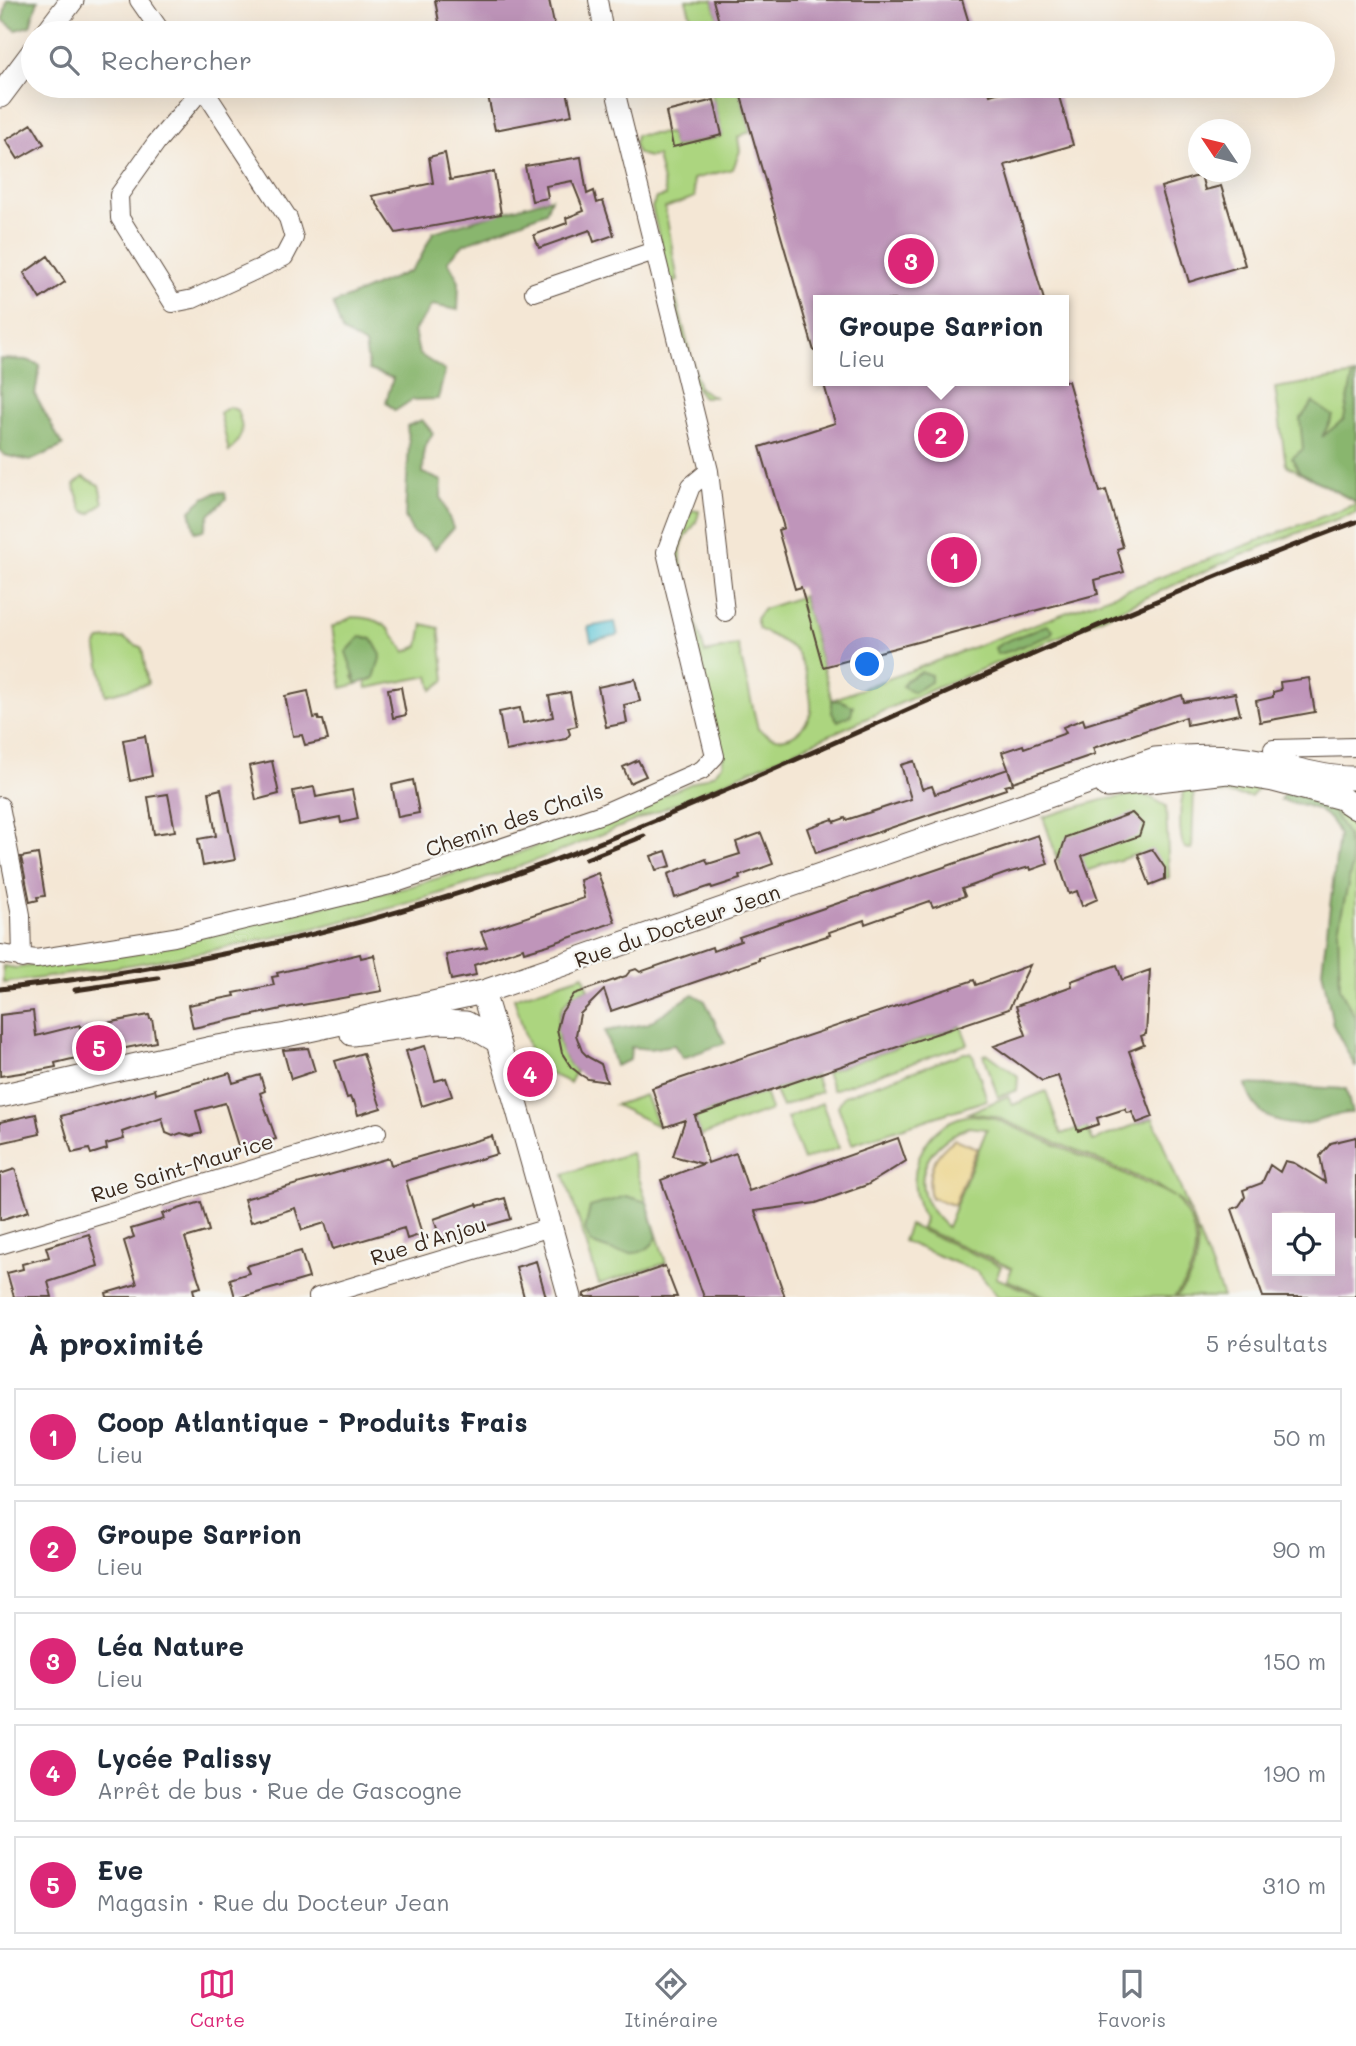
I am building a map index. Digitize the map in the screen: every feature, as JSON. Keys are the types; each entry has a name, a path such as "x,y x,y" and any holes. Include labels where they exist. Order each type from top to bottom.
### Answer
{"street":[{"path":"56,21 72,0"},
{"path":"139,0 154,21"},
{"path":"598,0 602,21"},
{"path":"0,96 21,67"},
{"path":"192,98 119,195 120,218 173,303 193,299 285,257 294,238 288,218 209,98"},
{"path":"617,98 709,471 725,612"},
{"path":"534,292 654,251"},
{"name":"Chemin des Chails","path":"0,954 22,959 74,954 174,937 390,885 603,814 702,770 715,756 666,552 691,486 709,471"},
{"path":"1273,749 1356,747"},
{"name":"Rue du Docteur Jean","path":"0,1096 212,1048 286,1035 483,992 1155,759 1234,756 1295,770 1356,778"},
{"name":"Rue du Docteur Jean","path":"1062,792 1227,772 1273,780 1341,798 1356,808"},
{"path":"0,806 21,915 22,959"},
{"path":"483,992 570,1297"},
{"name":"Rue du Docteur Jean","path":"286,1035 358,1034 438,1022 466,1023 497,1041"},
{"name":"Rue Saint-Maurice","path":"0,1245 377,1132"},
{"name":"Rue d'Anjou","path":"318,1297 551,1227"}],"green space":[{"path":"7,0 38,0 32,21 21,21 21,29 16,30 3,20"},
{"path":"686,0 713,0 719,21 692,21"},
{"path":"713,98 741,98 751,131 738,137 740,151 733,169 693,179 695,197 665,208 678,281 672,283 699,388 714,397 703,397 693,385 652,207 656,198 666,196 657,156 638,154 634,145 636,135 670,133 674,147 722,136"},
{"path":"551,198 546,212 464,244 448,261 459,281 458,310 432,305 414,331 419,354 445,371 438,399 412,400 395,411 386,402 393,378 369,370 365,345 342,331 333,304 410,271 420,259 433,232"},
{"path":"0,359 27,360 40,365 35,395 63,446 30,461 4,455 0,450"},
{"path":"1353,375 1356,375 1356,502 1300,472 1292,458 1303,449 1300,419 1313,402 1333,416 1322,437 1344,419"},
{"path":"1356,375 1356,502 1286,465 1275,388"},
{"path":"229,407 237,410 242,428 240,437 229,452 220,413"},
{"path":"422,420 433,433 424,448 423,473 442,481 441,497 453,528 435,549 425,538 413,533 405,517 409,443 407,426"},
{"path":"83,477 99,485 103,503 90,514 82,510 74,485"},
{"path":"217,492 225,493 226,499 209,515 204,530 195,532 190,510 204,498"},
{"path":"1356,504 1356,513 1242,555 639,819 490,877 371,914 250,943 127,966 3,983 3,966 16,968 69,961 405,888 502,859 598,823 714,774 722,765 723,757 674,558 684,519 692,510 699,511 698,517 684,539 681,559 705,653 738,645 758,729 769,736 785,738 801,729 809,717 810,697 805,671 796,652 759,629 756,619 763,609 803,596 832,700"},
{"path":"352,617 378,621 389,630 405,652 419,646 423,624 439,628 445,680 432,690 429,676 367,688 366,683 374,678 353,677 357,684 342,688 332,627"},
{"path":"1047,625 1053,630 1051,635 997,654 995,648 1002,643"},
{"path":"360,637 372,639 381,655 374,678 357,684 346,652"},
{"path":"123,638 142,648 148,684 106,695 96,645 100,640"},
{"path":"921,672 931,675 931,682 913,692 902,686 906,680"},
{"path":"832,700 853,706 851,715 838,721 832,713"},
{"path":"1195,782 1264,782 1251,797 1194,790 1192,849 1185,848 1180,828 1183,795"},
{"path":"1285,792 1327,800 1347,835 1352,866 1338,929 1340,989 1356,1019 1356,1068 1333,1025 1322,970 1339,835 1323,813 1308,806 1280,800"},
{"path":"1139,794 1166,806 1169,878 1165,879 1138,854 1064,878 1043,817 1102,800"},
{"path":"1327,800 1356,818 1356,1019 1340,989 1338,929 1352,866 1347,835"},
{"path":"584,975 588,989 575,994 565,1003 558,1023 564,1055 576,1071 570,1083 534,1066 514,998"},
{"path":"693,994 705,1001 725,1043 683,1058 674,1045 649,1049 631,1047 630,1060 615,1066 605,1031 647,1024"},
{"path":"961,1026 968,1044 833,1090 826,1072"},
{"path":"970,1053 974,1058 987,1100 852,1144 838,1106 844,1096"},
{"path":"988,1054 1018,1076 1017,1090 998,1097 984,1055"},
{"path":"815,1075 821,1092 782,1107 774,1089"},
{"path":"1246,1084 1346,1089 1352,1113 1314,1122 1287,1124 1268,1117 1261,1111 1249,1095"},
{"path":"1046,1091 1061,1134 1086,1126 1093,1141 1153,1118 1223,1297 1175,1297 1191,1274 1197,1247 1192,1220 1176,1197 1191,1221 1195,1245 1189,1273 1174,1297 1047,1297 1007,1280 1012,1268 921,1228 925,1218 918,1204 915,1188 919,1157 936,1131 949,1122 968,1115 993,1118 1174,1197 1154,1184 994,1116 968,1113 1008,1096 1013,1105","holes":["968,1127 987,1129 947,1227 934,1213 926,1198 923,1184 929,1158 939,1146"]},
{"path":"765,1092 771,1110 700,1136 695,1116"},
{"path":"645,1095 658,1126 615,1105"},
{"path":"822,1103 839,1148 803,1160 787,1118"},
{"path":"631,1153 666,1263 599,1284 564,1174"},
{"path":"626,1196 647,1202 657,1237 651,1245 636,1253 608,1250 591,1243 585,1230 590,1207"},
{"path":"909,1225 1001,1266 996,1278 1043,1297 998,1297 978,1272 903,1241"}],"sand":[{"path":"955,1139 977,1148 954,1205 931,1198 929,1180 937,1157"}],"water":[{"path":"615,622 618,635 591,641 588,627"}],"building":[{"path":"435,0 549,0 553,21 439,21"},
{"path":"713,0 962,0 968,21 719,21"},
{"path":"488,98 568,98 572,115 495,130"},
{"path":"741,98 1059,98 1073,145 1005,165 1043,295 813,295 813,348"},
{"path":"714,100 722,135 673,147 666,112"},
{"path":"32,124 44,144 18,159 6,140"},
{"path":"445,153 450,180 494,172 501,214 396,233 372,196 433,183 429,157"},
{"path":"581,157 587,194 594,191 597,203 603,201 614,235 594,242 590,230 539,248 534,235 567,223 566,218 584,211 572,181 546,186 548,198 532,201 525,166"},
{"path":"1188,179 1188,182 1203,182 1205,190 1221,186 1245,265 1189,282 1161,187"},
{"path":"48,256 65,282 40,299 24,273"},
{"path":"1069,384 1100,492 1106,490 1123,547 1117,549 1124,572 1095,580 1098,594 823,667 801,587 795,589 778,530 784,528 760,447 835,423 824,386"},
{"path":"1309,678 1315,712 1260,722 1256,701 1273,697 1273,692 1281,690 1280,682"},
{"path":"635,679 640,701 624,705 627,723 606,727 598,687"},
{"path":"401,687 406,715 393,718 388,689"},
{"path":"308,691 314,718 323,720 328,740 305,745 302,735 293,736 285,696"},
{"path":"570,692 577,726 568,728 570,734 566,739 506,751 499,712 520,708 523,723 553,717 549,696"},
{"path":"1235,693 1240,714 1187,725 1186,717 1093,748 1095,754 1013,782 1002,752 1023,745 1024,748 1066,733 1063,727 1083,719 1085,725 1182,695 1184,702"},
{"path":"145,736 152,776 130,781 123,740"},
{"path":"638,760 646,776 630,783 623,767"},
{"path":"272,761 279,794 256,800 249,766"},
{"path":"914,761 922,789 932,786 935,794 1008,769 1013,784 1005,786 1006,789 816,853 807,828 833,819 834,822 845,818 846,820 911,799 901,765"},
{"path":"413,780 419,813 398,817 392,785"},
{"path":"314,787 316,797 352,790 358,819 341,823 340,817 299,825 293,791"},
{"path":"221,789 235,860 203,866 198,839 216,836 209,792"},
{"path":"168,794 175,831 154,834 148,797"},
{"path":"1132,813 1143,824 1139,836 1082,856 1098,899 1082,906 1077,891 1069,894 1058,861 1066,837"},
{"path":"761,833 773,864 739,876 740,879 675,898 668,874 706,859 708,864 740,854 736,842"},
{"path":"1038,835 1048,864 1031,870 1030,867 1007,873 962,889 965,896 933,907 930,901 865,924 864,920 829,932 830,935 611,1011 604,990 580,1014 576,1035 582,1051 601,1064 607,1082 581,1075 571,1067 562,1053 557,1029 561,1013 574,994 626,976 636,969 640,972 712,947 713,951 741,941 739,937"},
{"path":"1152,849 1165,868 1165,879 1150,885 1138,854"},
{"path":"666,851 671,866 656,870 651,856"},
{"path":"38,854 45,896 30,902 21,857"},
{"path":"598,873 615,922 548,945 524,952 523,948 474,965 476,975 451,980 446,955 487,947 481,932 584,898 580,880"},
{"path":"360,954 361,958 374,955 382,991 193,1028 188,1005 274,985 272,977 278,976 277,973"},
{"path":"1030,965 1009,1009 695,1116 708,1163 736,1153 749,1191 898,1138 906,1161 867,1185 816,1203 755,1211 785,1297 704,1297 661,1180 703,1164 673,1156 685,1120 665,1127 652,1088 974,980 976,985"},
{"path":"1117,965 1122,980 1150,970 1146,1034 1141,1036 1144,1045 1129,1051 1153,1117 1137,1123 1132,1112 1127,1113 1125,1109 1097,1118 1099,1124 1078,1131 1058,1076 1042,1081 994,1046 1026,1035 1016,1006 1072,986 1071,981"},
{"path":"33,1011 36,1036 80,1025 80,1028 149,1015 156,1042 55,1063 56,1067 0,1076 0,1015"},
{"path":"425,1046 435,1081 446,1078 452,1096 422,1106 406,1051"},
{"path":"308,1048 315,1071 291,1079 283,1050"},
{"path":"363,1053 381,1108 358,1115 354,1101 352,1102 350,1097 347,1098 335,1061"},
{"path":"230,1073 233,1083 260,1075 265,1091 260,1093 276,1139 239,1149 225,1103 196,1111 202,1133 191,1136 181,1133 173,1136 166,1133 162,1118 122,1132 124,1139 106,1144 107,1149 91,1154 89,1149 72,1153 61,1116 155,1089 156,1094"},
{"path":"36,1114 40,1134 0,1143 0,1122"},
{"path":"492,1136 497,1154 406,1181 422,1234 407,1239 404,1228 333,1249 325,1223 302,1230 295,1208 251,1222 244,1199 389,1158 391,1165"},
{"path":"1356,1137 1356,1297 1263,1297 1232,1209 1239,1206 1245,1197 1243,1190 1262,1183 1270,1165 1280,1172 1285,1161 1294,1163 1325,1182 1320,1156 1331,1143"},
{"path":"15,1169 29,1211 0,1220 0,1174"},
{"path":"505,1198 511,1219 440,1239 434,1219 477,1204 478,1206"},
{"path":"201,1202 209,1231 185,1238 201,1287 193,1289 195,1297 107,1297 106,1293 137,1284 124,1241 134,1237 131,1229 164,1219 162,1214"},
{"path":"89,1234 98,1266 48,1282 52,1297 14,1297 7,1273 23,1269 22,1264 49,1257 46,1247"},
{"path":"301,1251 309,1278 235,1297 230,1279 249,1273 246,1266"},
{"path":"536,1261 546,1297 524,1297 516,1267"},
{"path":"665,1266 677,1297 584,1297 584,1294"}],"railway":[{"path":"0,989 124,972 307,936 487,884 680,810 1111,620 1356,522"},
{"path":"586,859 644,836"},
{"path":"75,990 158,978"}],"place":[{"name":"Léa Nature","path":"911,261"},
{"name":"Groupe Sarrion","path":"941,435"},
{"name":"Coop Atlantique - Produits Frais","path":"954,560"},
{"name":"Eve","path":"99,1048"},
{"name":"Lycée Palissy","path":"530,1074"}]}
